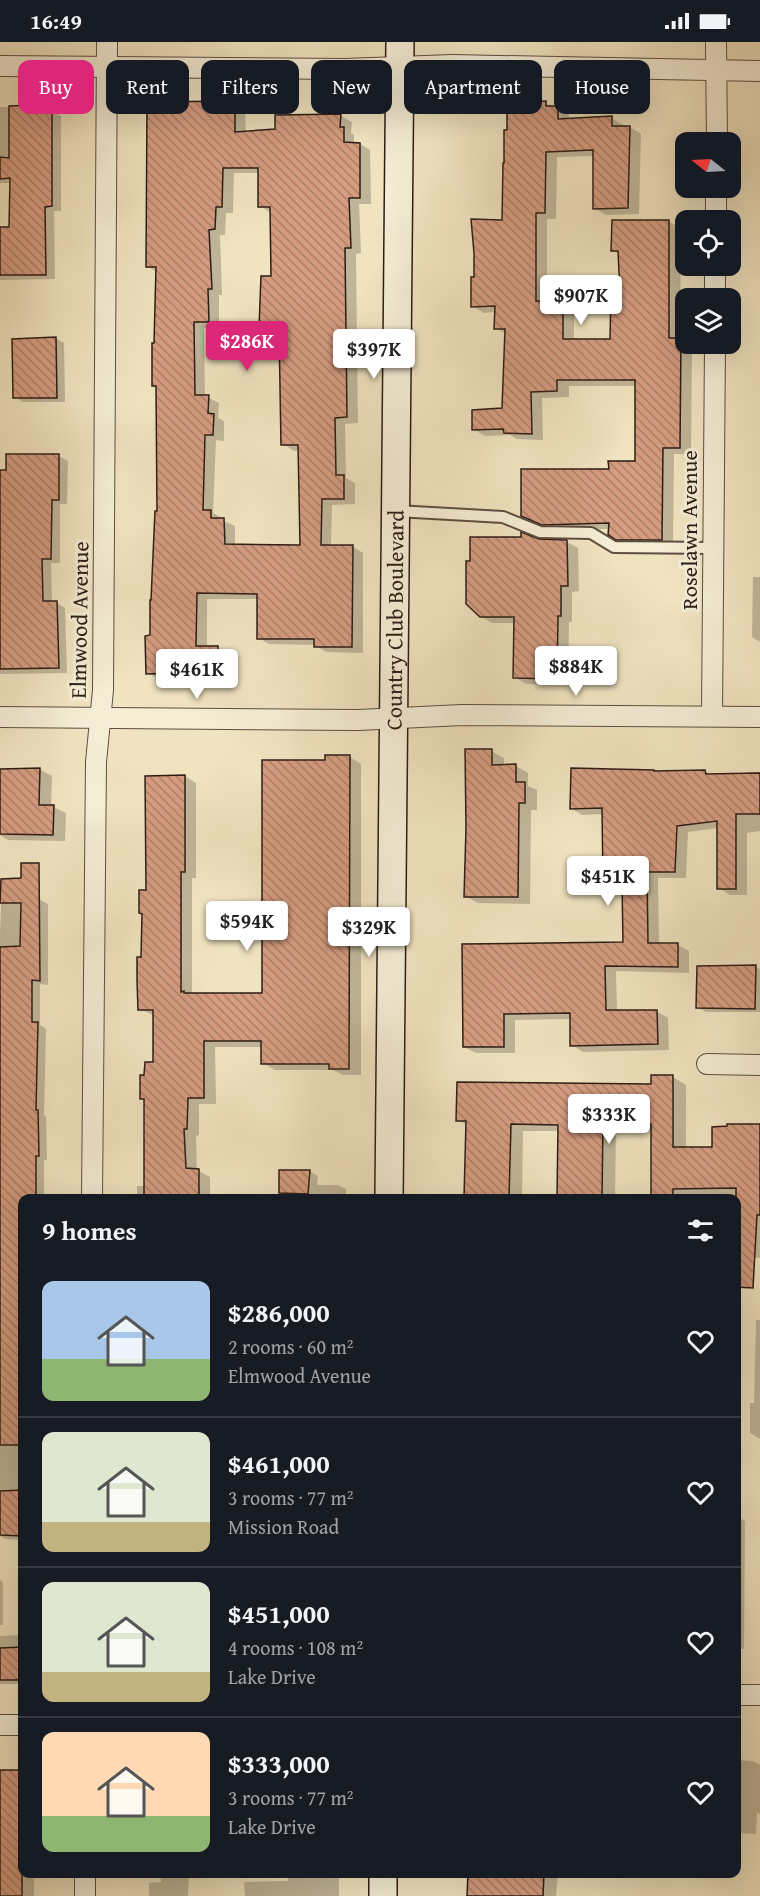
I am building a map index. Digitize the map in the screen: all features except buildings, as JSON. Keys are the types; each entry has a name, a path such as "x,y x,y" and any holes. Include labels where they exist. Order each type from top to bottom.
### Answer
{"street":[{"name":"Elmwood Avenue","path":"107,60 108,42"},
{"path":"716,42 717,132"},
{"path":"189,67 345,69 400,55 452,65 760,71"},
{"name":"Country Club Boulevard","path":"389,1194 400,55"},
{"path":"0,66 106,66"},
{"name":"Elmwood Avenue","path":"92,1194 96,762 103,678 107,114"},
{"name":"Roselawn Avenue","path":"712,717 715,354"},
{"path":"0,717 358,720 462,715 760,717"},
{"path":"707,1064 760,1065"},
{"path":"741,1695 760,1695"},
{"path":"0,1725 18,1725"},
{"path":"85,1878 85,1896"},
{"path":"383,1878 383,1896"}],"lane":[{"path":"396,511 503,517 540,532 591,533 614,547 713,548"}]}
